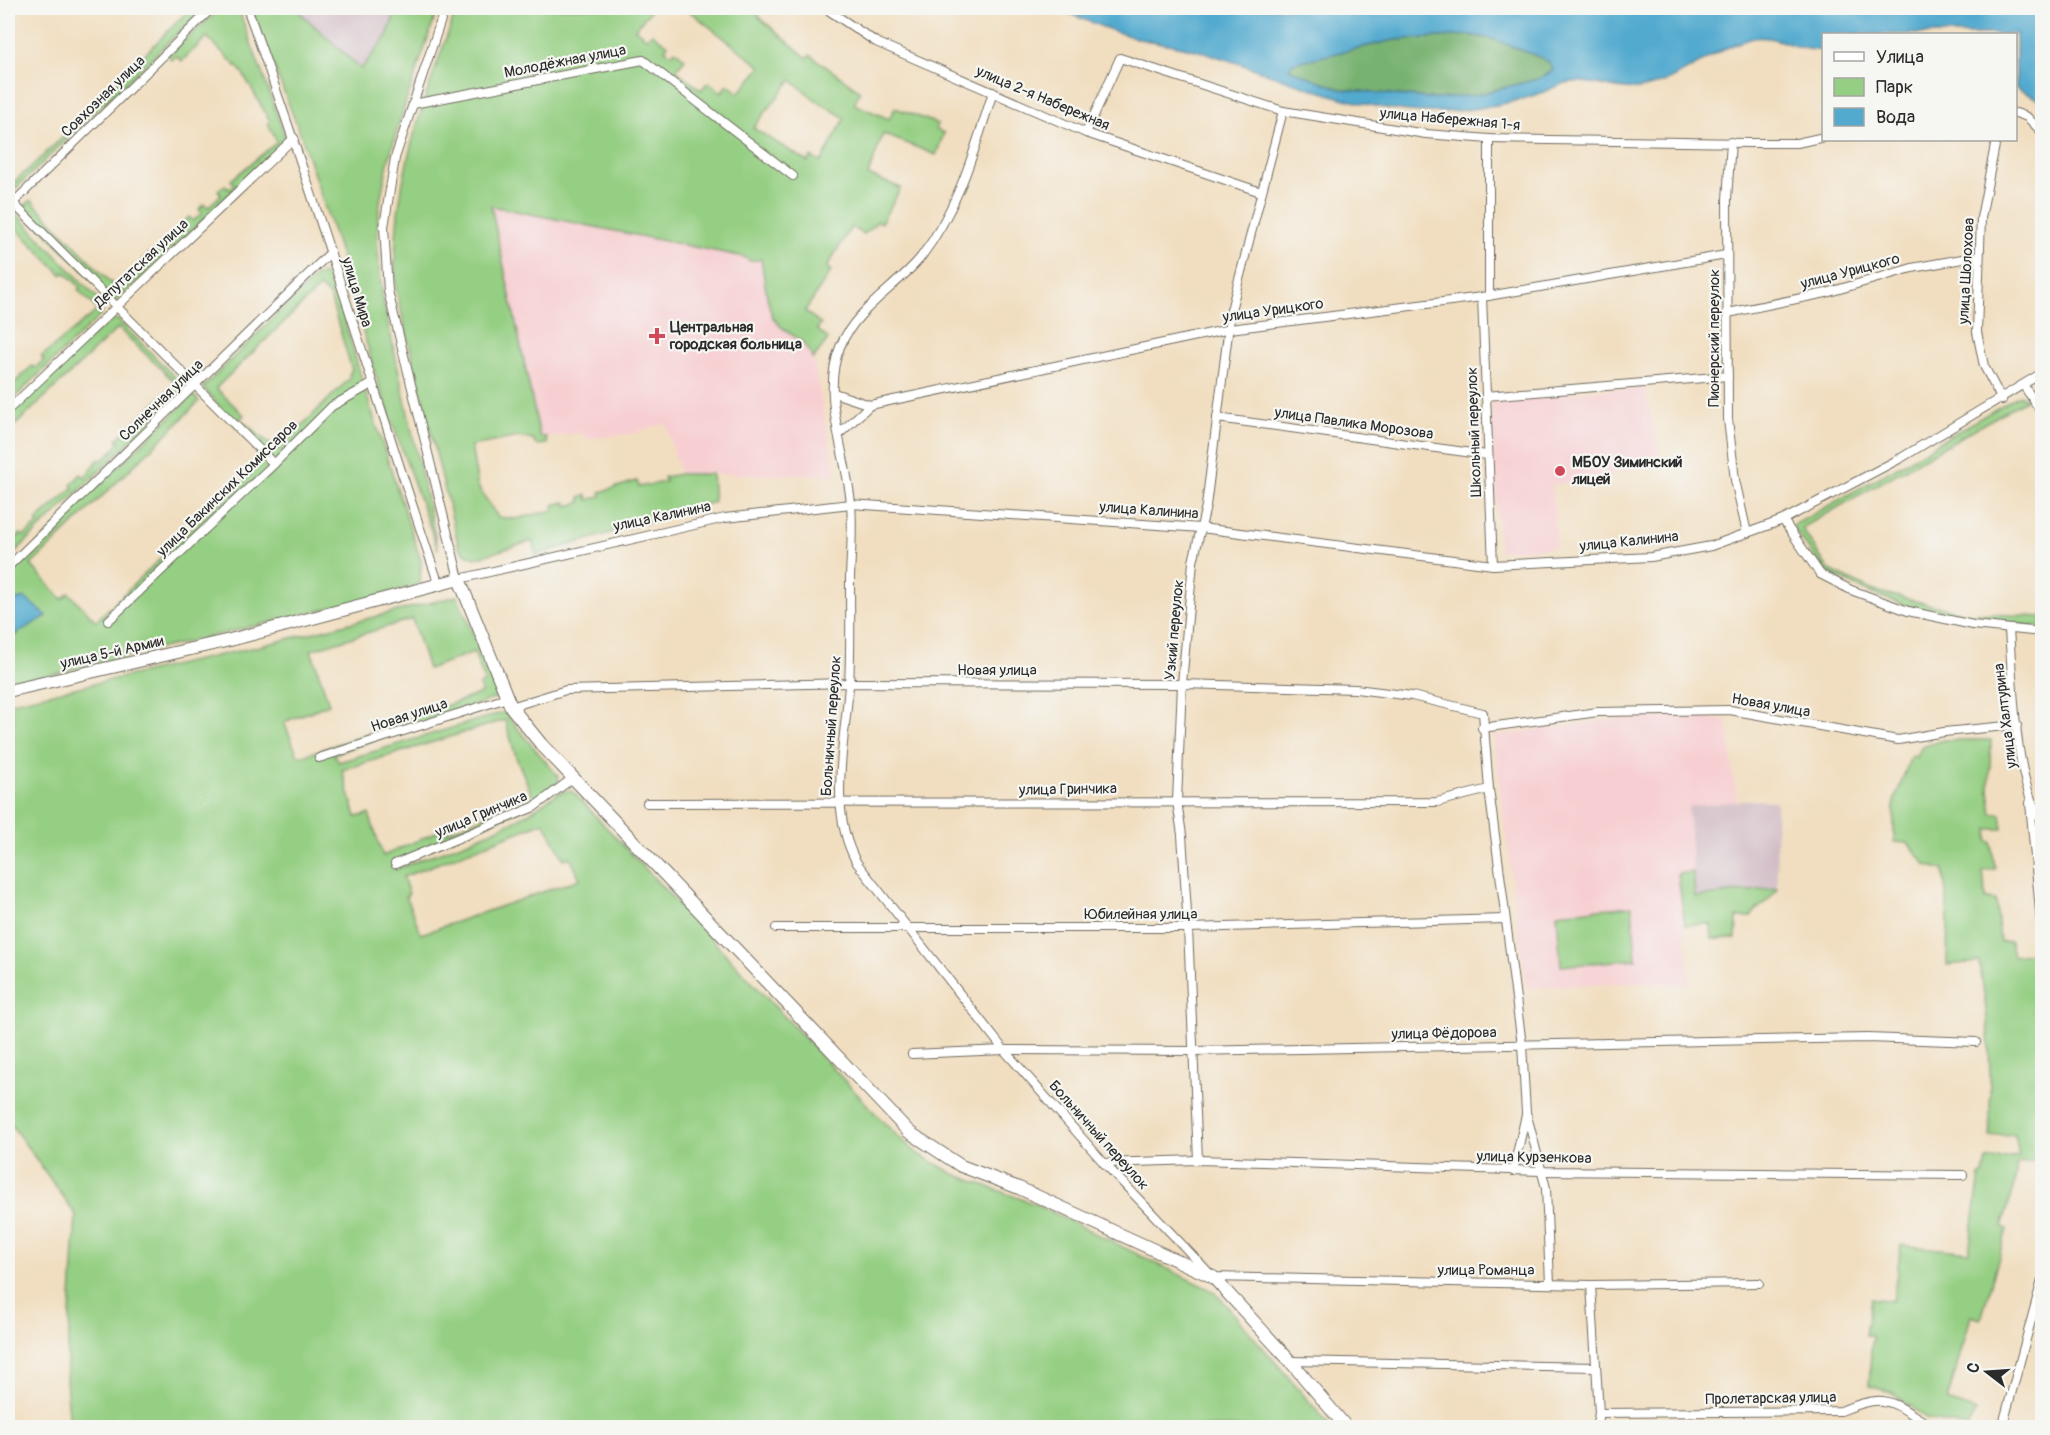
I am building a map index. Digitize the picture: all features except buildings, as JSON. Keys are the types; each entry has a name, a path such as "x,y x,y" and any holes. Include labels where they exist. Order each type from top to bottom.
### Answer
{"street":[{"name":"Совхозная улица","path":"10,200 212,8"},
{"name":"улица Мира","path":"247,8 294,138 439,585"},
{"path":"445,8 395,158 384,227 388,291 459,579 509,703 573,778 909,1132 961,1166 1019,1188 1213,1277 1290,1361 1347,1428"},
{"name":"улица 2-я Набережная","path":"825,8 876,42 1086,133 1261,192"},
{"name":"улица Набережная 1-я","path":"1086,133 1120,58 1283,111 1426,134 1489,139 1797,143 1822,137"},
{"name":"Молодёжная улица","path":"413,104 644,60 793,176"},
{"name":"Больничный переулок","path":"993,92 965,181 954,206 919,259 890,285 847,332 834,364 834,393 851,504 849,683 840,805 842,831 848,848 905,926 1004,1050 1104,1163 1213,1277"},
{"name":"Узкий переулок","path":"1198,1160 1188,928 1182,835 1177,801 1182,684 1193,562 1201,528 1231,310 1283,111"},
{"path":"2017,113 2027,117 2043,132"},
{"name":"Депутатская улица","path":"8,410 114,306 294,138"},
{"name":"Школьный переулок","path":"1489,139 1486,396 1493,566"},
{"name":"улица Шолохова","path":"1996,141 1981,218 1977,332 1984,366 2002,400"},
{"name":"Пионерский переулок","path":"1731,142 1726,255 1728,419 1735,480 1747,533"},
{"path":"10,200 274,465"},
{"name":"Солнечная улица","path":"10,565 195,388 330,253"},
{"name":"улица Урицкого","path":"870,405 1230,329 1486,296 1726,255"},
{"name":"улица Урицкого","path":"1728,313 1826,293 1920,266 1979,256"},
{"name":"улица Калинина","path":"223,642 459,579 725,518 851,504 1201,528 1493,566 1651,557 1711,546 1783,520 1901,458 2002,400 2043,373"},
{"path":"1486,396 1728,376"},
{"name":"улица Бакинских Комиссаров","path":"108,621 274,465 332,406 372,384"},
{"path":"2024,386 2043,413"},
{"path":"834,393 870,405 839,434"},
{"name":"улица Павлика Морозова","path":"1217,418 1487,455"},
{"path":"1783,520 1809,560 1829,580 1908,611 1973,626 2043,632"},
{"name":"улица Халтурина","path":"2009,630 2017,725 2029,798 2042,922"},
{"name":"улица 5-й Армии","path":"8,691 223,642"},
{"name":"Новая улица","path":"319,758 509,703 566,690 849,683 1182,684 1356,689 1412,696 1483,713 1482,728 1598,712 1730,710 1898,740 1944,732 2017,725"},
{"path":"1482,728 1522,1045 1526,1112 1546,1188 1550,1284"},
{"name":"улица Гринчика","path":"395,864 534,807 573,778"},
{"name":"улица Гринчика","path":"647,804 1437,801 1488,789"},
{"name":"улица Халтурина","path":"2029,798 2043,821"},
{"name":"Юбилейная улица","path":"776,928 905,926 1188,928 1505,919"},
{"name":"улица Фёдорова","path":"912,1054 1004,1050 1193,1051 1868,1038 1976,1042"},
{"path":"1513,1171 1526,1112"},
{"name":"улица Курзенкова","path":"1104,1163 1198,1160 1513,1171 1963,1175"},
{"name":"улица Романца","path":"1213,1277 1591,1286 1759,1283"},
{"path":"2002,1428 2043,1280"},
{"path":"1591,1286 1599,1413 1596,1428"},
{"path":"1290,1361 1596,1367"},
{"name":"Пролетарская улица","path":"1599,1413 1841,1412 1876,1399 1887,1401 1935,1428"}],"shaded area":[{"path":"295,8 397,8 387,36 361,70"},
{"name":"Центральная городская больница","path":"491,206 744,257 750,261 761,259 784,329 806,343 813,359 836,475 680,474 666,424 639,430 640,433 584,439 583,433 540,438"},
{"name":"МБОУ Зиминский лицей","path":"1644,387 1662,461 1602,477 1552,485 1557,547 1499,551 1491,407 1499,398"},
{"path":"1696,716 1727,721 1737,802 1688,807 1693,872 1678,874 1690,985 1625,983 1526,988 1493,736 1616,719"},
{"path":"1746,800 1776,801 1777,888 1695,897 1688,807"}],"green space":[{"path":"191,8 204,8 11,193 8,190 8,177 14,182 37,161 82,119"},
{"path":"221,8 238,8 287,141 115,302 22,209 31,200 116,288 145,265 142,260 154,250 157,253 166,245 163,241 189,217 193,221 202,213 199,209 204,204 208,207 221,195 218,190 225,185 228,189 234,184 231,180 277,142 268,124 270,121 242,72 207,37 182,61 176,56 171,60 168,55"},
{"path":"251,8 295,8 361,69 387,36 397,8 438,8 388,164 378,218 378,238 383,300 438,550 378,383 343,262 302,138"},
{"path":"457,8 653,8 635,29 647,38 652,33 668,45 665,50 672,54 675,50 685,59 676,70 701,90 708,82 722,92 727,84 739,93 761,67 688,10 755,8 760,12 758,16 807,58 810,55 860,91 854,104 889,119 895,108 938,124 936,130 944,133 936,155 883,134 868,175 901,188 881,223 878,221 864,234 851,227 827,267 831,271 805,311 821,324 817,329 828,339 813,359 804,344 774,319 768,300 761,259 750,261 744,257 491,206 540,437 546,437 547,444 536,445 533,440 519,437 471,446 478,487 498,517 515,519 554,510 553,505 566,502 567,506 581,502 580,497 587,495 588,500 601,496 600,492 637,481 639,487 665,482 664,477 680,474 712,474 714,502 536,555 532,541 476,558 466,554 459,547 396,290 395,252 403,180 411,146","holes":["791,80 817,101 845,118 821,162 811,157 808,162 753,128"]},
{"path":"1469,35 1493,39 1542,58 1549,62 1553,70 1541,78 1476,95 1437,99 1340,89 1289,69 1292,63 1394,40"},
{"path":"8,205 103,304 102,314 8,404 8,389 32,366 35,368 44,360 41,357 98,310 78,290 80,287 65,272 62,275 8,220"},
{"path":"322,274 333,282 367,397 421,561 420,583 359,601 8,685 8,638 18,634 25,598 8,602 8,572 193,395 199,401 31,565 62,599 69,593 96,621 220,501 223,503 264,459 203,387 316,276","holes":["320,287 330,297 352,370 349,374 350,378 277,450 240,419 244,415 216,388"]},
{"path":"110,319 118,320 183,385 184,390 8,559 8,552 12,548 9,545 21,534 24,536 38,524 36,521 73,488 71,485 81,474 85,477 99,459 102,461 120,443 117,439 176,383 118,328 8,432 8,416"},
{"path":"2019,395 2027,399 1802,528 1828,569 1871,590 1976,616 1977,613 2042,617 2042,627 1974,621 1901,604 1825,572 1792,526"},
{"path":"457,596 498,692 496,698 334,754 339,762 504,712 558,776 559,781 530,806 392,864 394,870 495,830 527,814 560,793 572,791 891,1130 918,1154 954,1174 1035,1204 1215,1292 1331,1427 70,1427 66,1381 76,1215 8,1120 8,703 260,646","holes":["412,619 428,669 474,652 485,682 479,685 482,693 303,756 297,754 284,722 329,704 311,650","505,720 516,757 533,797 447,832 445,828 383,856 369,814 356,817 342,770","544,822 564,859 570,857 580,879 421,934 406,896 409,894 403,877"]},
{"path":"1944,740 1991,740 1989,790 1992,814 2001,814 2003,829 1988,829 1988,841 1991,842 1995,869 1983,871 1986,899 1996,900 2000,942 2010,941 2013,956 2042,952 2042,1095 2036,1097 2042,1130 2042,1160 2017,1163 2015,1181 2002,1227 2007,1229 1981,1319 1971,1316 1947,1401 1976,1411 1968,1427 1927,1419 1891,1392 1869,1386 1872,1336 1865,1335 1871,1298 1893,1301 1901,1245 1969,1252 1980,1175 1984,1174 1987,1160 2019,1156 2015,1134 1990,1136 1989,1049 1979,962 1947,965 1948,918 1944,870 1926,865 1908,843 1894,842 1894,802 1911,756 1916,757 1922,747"},
{"path":"1693,872 1695,897 1777,888 1751,917 1737,917 1736,938 1712,939 1711,924 1685,925 1678,874"},
{"path":"1632,906 1636,959 1561,966 1557,913"}],"water":[{"path":"1056,8 2042,8 2042,101 2017,88 2017,33 1822,33 1822,50 1804,48 1768,38 1749,39 1653,86 1621,89 1588,82 1571,82 1500,104 1457,111 1423,112 1390,109 1357,102 1199,51 1144,40","holes":["1469,35 1493,39 1549,62 1553,70 1541,78 1476,95 1437,99 1340,89 1289,69 1293,63 1394,40"]},
{"path":"25,598 47,616 8,638 8,602"}],"place":[{"name":"Центральная городская больница","path":"657,336"},
{"name":"МБОУ Зиминский лицей","path":"1560,471"}]}
